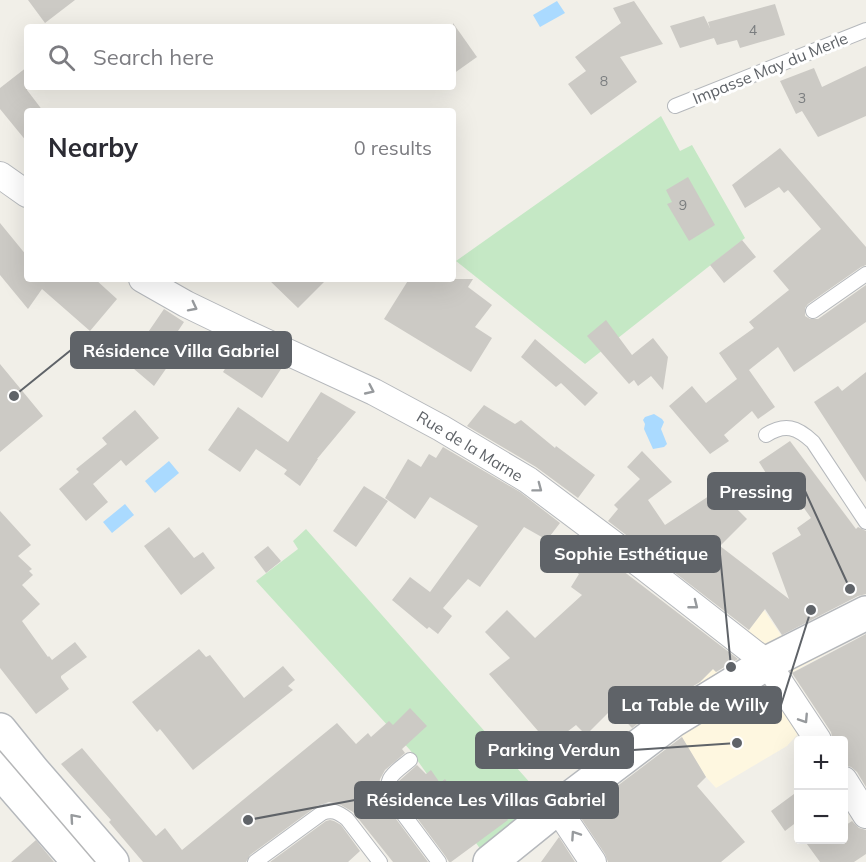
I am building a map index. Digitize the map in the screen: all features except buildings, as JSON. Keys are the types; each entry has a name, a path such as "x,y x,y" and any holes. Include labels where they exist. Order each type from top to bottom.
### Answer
{"street":[{"path":"0,175 24,192"},
{"name":"Rue de la Marne","path":"147,282 186,304 374,392 441,428 528,480 767,663 815,736"},
{"path":"490,862 556,808 672,721 767,663 866,613"},
{"path":"0,730 112,862"},
{"path":"5,784 79,862"},
{"path":"848,788 866,815"},
{"path":"556,808 593,862"}],"lane":[{"name":"Impasse May du Merle","path":"675,106 866,30"},
{"path":"813,311 866,274"},
{"path":"766,435 776,429 789,428 802,432 813,442 866,522"},
{"path":"410,760 391,776 388,791 439,862"},
{"path":"255,862 322,813 334,811 346,819 380,862"}],"shaded area":[{"path":"866,596 866,632 787,675 814,716 787,746 716,788 706,777 680,734 611,788 592,768 690,692 713,669 724,678 744,662 729,649 749,630 764,610 785,641 789,642"}],"green space":[{"path":"661,116 680,151 692,145 745,238 585,364 456,261"},
{"path":"306,529 547,802 481,850 410,750 256,581 298,549 293,541"}],"water":[{"path":"557,1 565,13 540,27 533,15"},
{"path":"654,414 664,422 661,429 667,444 664,447 653,449 644,429 643,420"},
{"path":"169,461 179,473 155,493 145,481"},
{"path":"125,504 134,515 112,533 103,522"}],"tram line":[{"path":"0,751 95,862"}],"place":[{"name":"Résidence Villa Gabriel","path":"14,396"},
{"name":"Pressing","path":"850,589"},
{"name":"La Table de Willy","path":"811,610"},
{"name":"Sophie Esthétique","path":"731,667"},
{"name":"Parking Verdun","path":"737,743"},
{"name":"Résidence Les Villas Gabriel","path":"248,820"}]}
